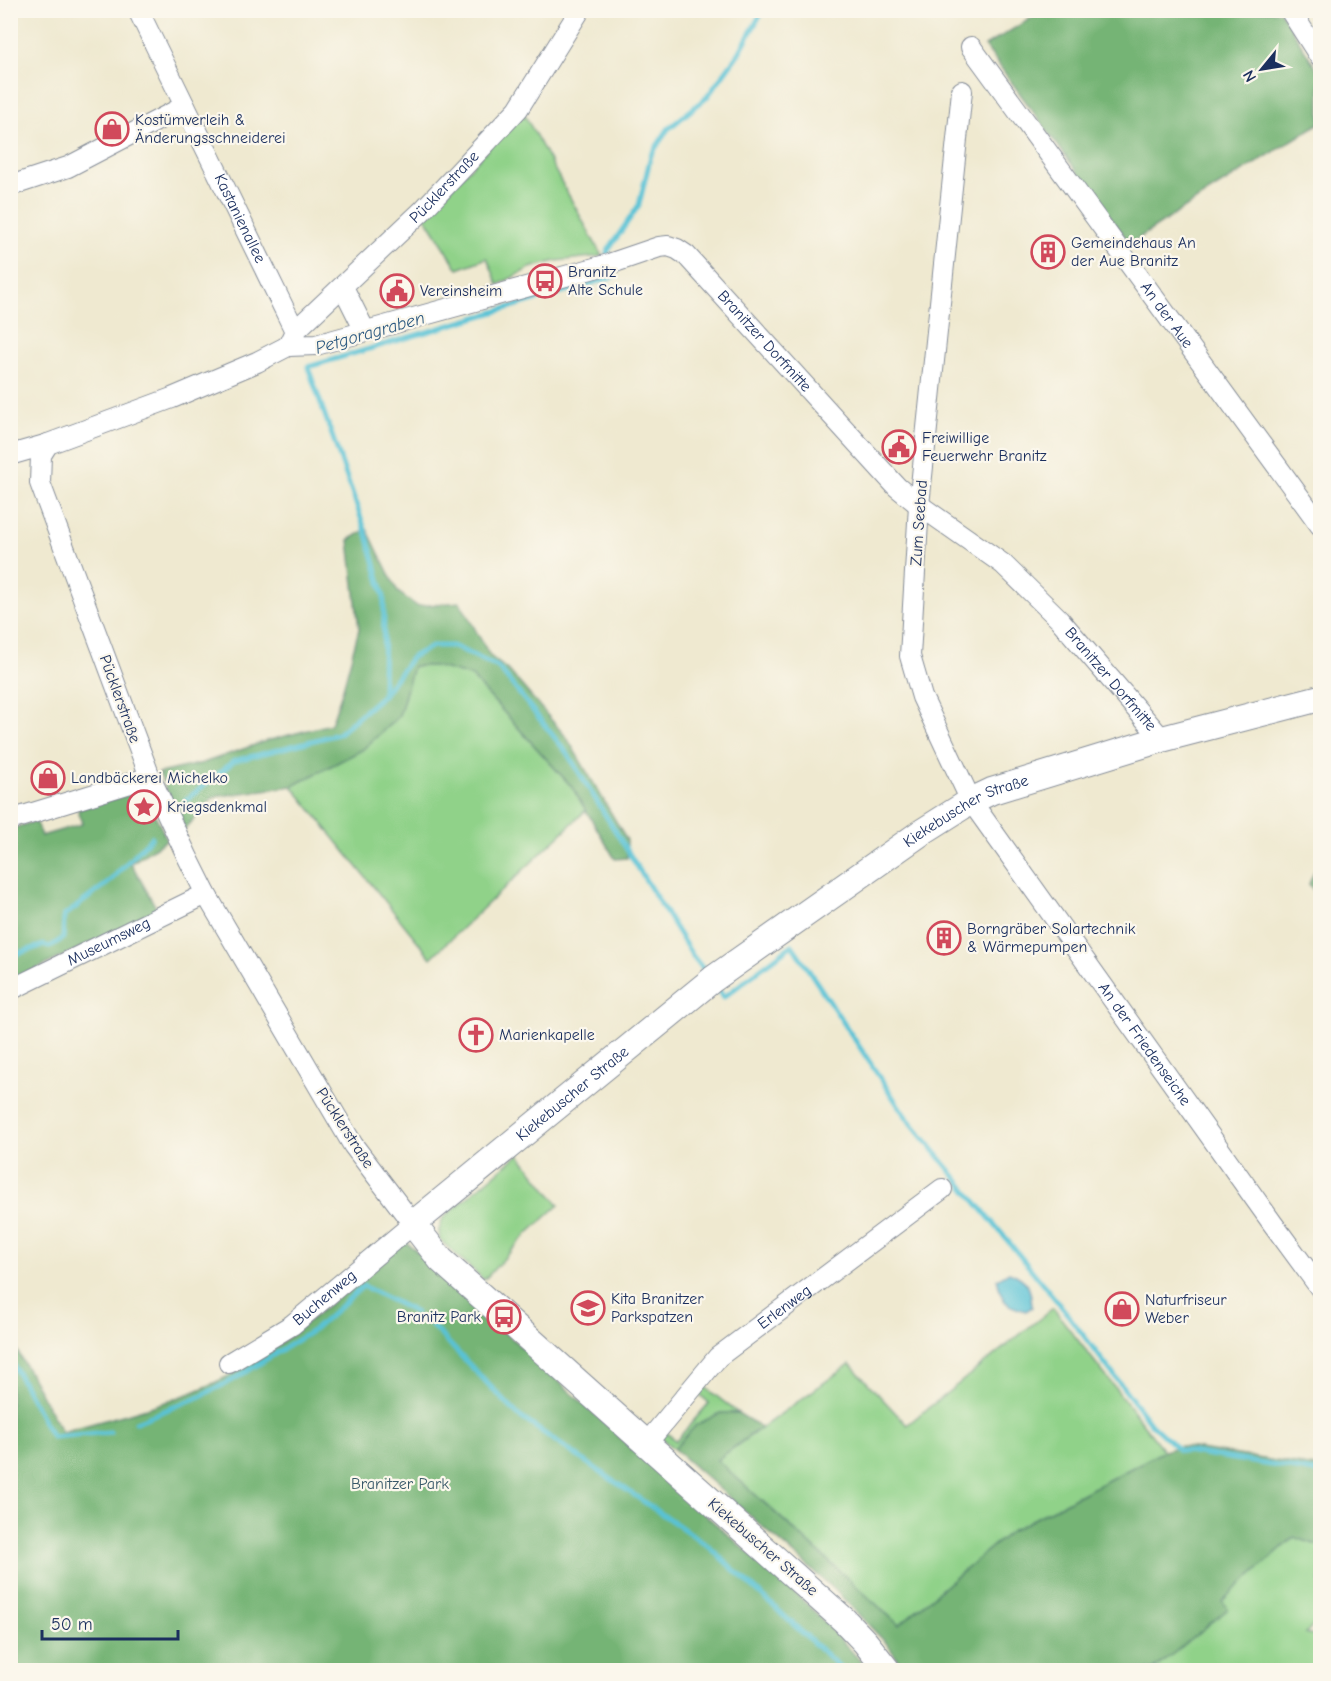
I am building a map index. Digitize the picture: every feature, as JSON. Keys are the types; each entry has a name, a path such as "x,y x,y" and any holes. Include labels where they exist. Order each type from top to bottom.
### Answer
{"street":[{"name":"Kastanienallee","path":"138,10 292,338"},
{"name":"Pücklerstraße","path":"292,338 422,211 518,109 580,10"},
{"path":"1290,10 1320,57"},
{"name":"An der Aue","path":"971,46 1320,525"},
{"name":"Zum Seebad","path":"962,91 919,505 910,656 922,697 971,801"},
{"path":"10,186 68,167 185,106"},
{"name":"Branitzer Dorfmitte","path":"48,444 172,398 257,362 292,338 316,345 615,261 658,246 668,246 686,255 897,488 1003,564 1059,619 1162,738"},
{"path":"343,287 365,331"},
{"path":"10,455 48,444"},
{"name":"Pücklerstraße","path":"48,444 41,455 40,483 150,777 206,894 353,1145 413,1224"},
{"name":"Kiekebuscher Straße","path":"887,1671 865,1642 837,1613 441,1260 413,1224 713,979 922,832 971,801 992,791 1162,738 1320,698"},
{"path":"10,820 150,777"},
{"name":"An der Friedenseiche","path":"971,801 1320,1288"},
{"name":"Museumsweg","path":"10,990 206,894"},
{"name":"Erlenweg","path":"646,1443 718,1357 942,1189"},
{"name":"Buchenweg","path":"229,1363 292,1325 413,1224"}],"green space":[{"path":"1043,11 1280,11 1320,74 1320,123 1130,244 985,46"},
{"path":"523,112 602,256 556,261 530,268 498,285 487,258 458,269 425,216"},
{"path":"367,529 398,592 417,606 460,602 490,656 510,672 567,738 627,840 627,858 615,859 572,787 471,676 435,666 413,666 399,716 362,750 292,786 213,797 184,830 159,773 203,763 266,741 331,724 359,629 349,540"},
{"path":"413,666 435,666 471,676 572,787 586,810 431,958 292,786 362,750 399,716"},
{"path":"143,790 167,840 131,863 158,911 11,981 11,829 36,821 41,836 82,824 78,809"},
{"path":"1320,859 1320,899 1309,884"},
{"path":"519,1154 559,1205 526,1235 484,1280 440,1240 439,1230 443,1218"},
{"name":"Branitzer Park","path":"403,1239 693,1504 809,1606 869,1670 11,1670 10,1338 62,1432 178,1398 243,1368 306,1323"},
{"path":"1053,1308 1164,1451 1011,1531 899,1625 717,1460 850,1364 907,1425"},
{"path":"705,1387 738,1413 720,1413 696,1425 674,1449 661,1438 666,1432 676,1441 709,1403 699,1394"},
{"path":"720,1413 738,1413 761,1427 717,1460 899,1625 1011,1531 1164,1451 1180,1446 1320,1468 1320,1546 1294,1537 1222,1601 1228,1609 1153,1670 905,1670 887,1644 835,1590 674,1449 696,1425"},
{"path":"1294,1537 1320,1546 1320,1621 1305,1633 1320,1636 1320,1670 1153,1670 1227,1609 1221,1601"}],"water":[{"path":"1009,1272 1024,1281 1029,1289 1032,1307 1026,1311 1013,1307 1003,1298 997,1279"}],"waterway":[{"name":"Petgoragraben","path":"186,800 234,761 338,734 383,695 384,597 367,535 308,367 613,277 607,252 639,205 651,155 668,129 707,97 739,53 763,10"},
{"path":"383,695 412,657 432,646 453,646 498,667 567,753 692,955 708,975"},
{"name":"Petgoragraben","path":"10,956 44,945 50,947 63,938 64,916 108,883 152,837"},
{"path":"715,985 724,997 792,945 904,1114 1065,1311 1151,1424 1179,1450 1320,1473"},
{"path":"136,1422 196,1398 233,1380 315,1329 363,1286 415,1312"},
{"path":"432,1326 519,1416 707,1545 843,1670"},
{"path":"10,1359 52,1437 110,1432"}],"place":[{"name":"Kostümverleih & Änderungsschneiderei","path":"112,129"},
{"name":"Gemeindehaus An der Aue Branitz","path":"1048,252"},
{"name":"Branitz Alte Schule","path":"545,281"},
{"name":"Vereinsheim","path":"397,291"},
{"name":"Freiwillige Feuerwehr Branitz","path":"899,447"},
{"name":"Landbäckerei Michelko","path":"48,778"},
{"name":"Kriegsdenkmal","path":"144,807"},
{"name":"Borngräber Solartechnik & Wärmepumpen","path":"944,938"},
{"name":"Marienkapelle","path":"476,1035"},
{"name":"Kita Branitzer Parkspatzen","path":"588,1308"},
{"name":"Naturfriseur Weber","path":"1122,1309"},
{"name":"Branitz Park","path":"504,1317"}]}
